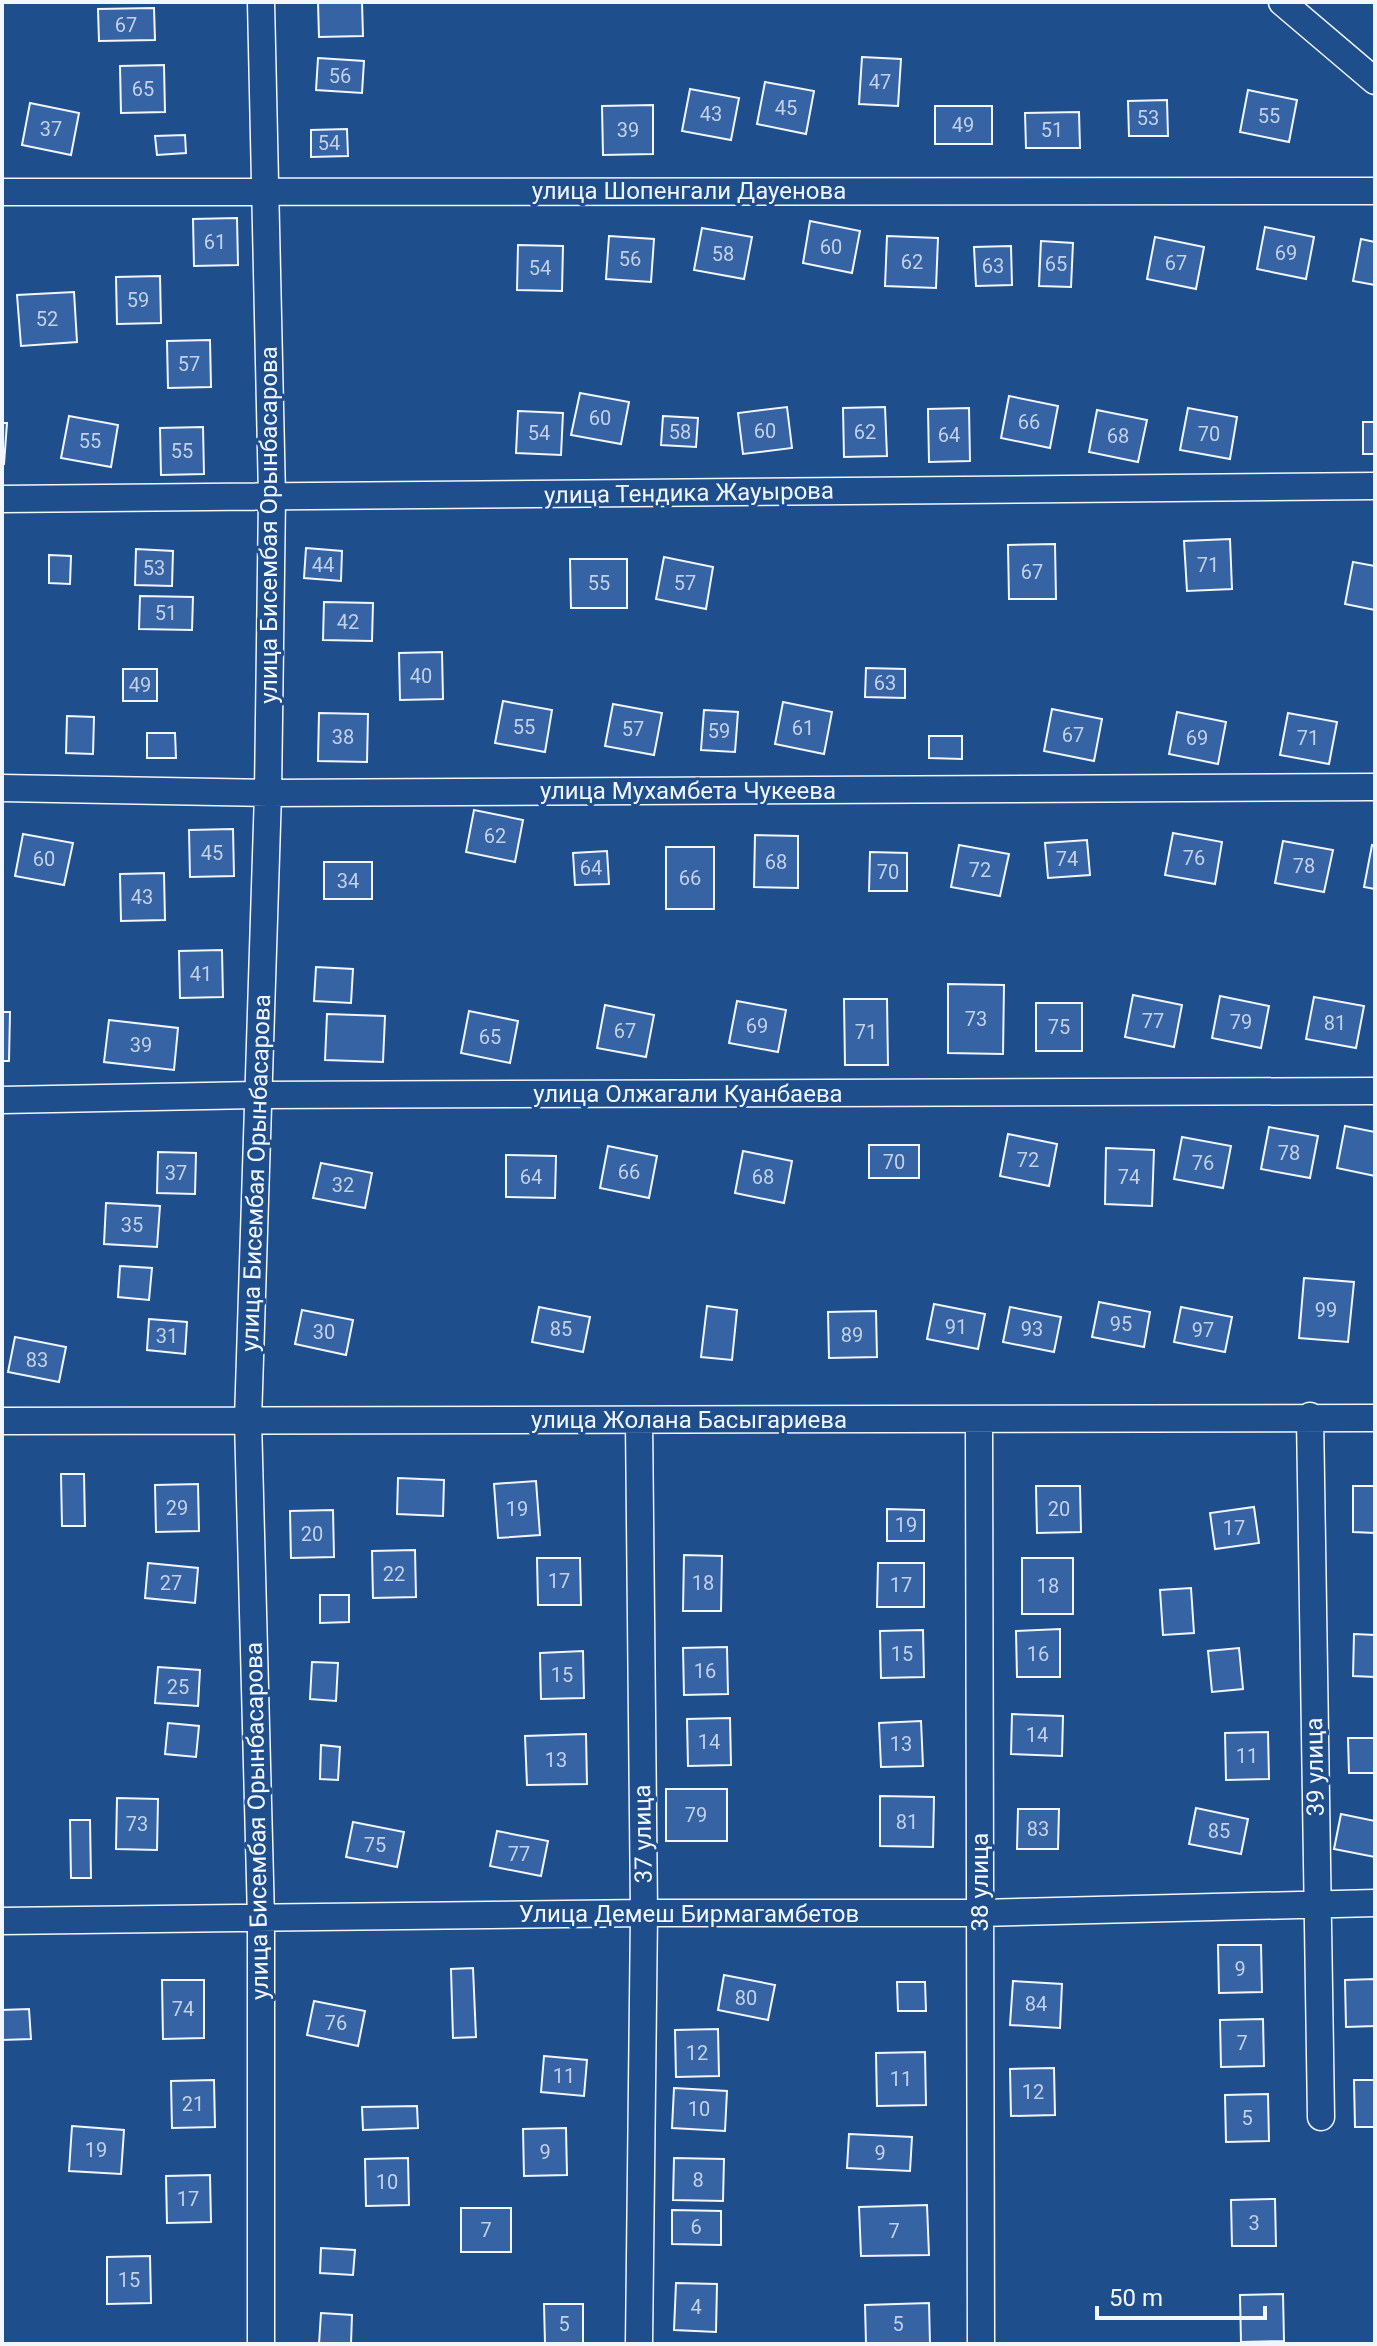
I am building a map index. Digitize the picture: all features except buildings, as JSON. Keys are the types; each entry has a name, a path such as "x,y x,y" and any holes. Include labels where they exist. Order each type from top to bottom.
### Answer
{"street":[{"name":"улица Бисембая Орынбасарова","path":"261,2 272,497 268,793 248,1420 261,1918 261,2344"},
{"path":"1282,2 1375,81"},
{"name":"улица Шопенгали Дауенова","path":"2,192 1375,191"},
{"name":"улица Тендика Жауырова","path":"2,499 1375,486"},
{"name":"улица Мухамбета Чукеева","path":"2,788 268,793 1375,787"},
{"name":"улица Олжагали Куанбаева","path":"2,1100 259,1095 1375,1091"},
{"name":"39 улица","path":"1310,1416 1321,2117"},
{"name":"улица Жолана Басыгариева","path":"2,1421 1375,1418"},
{"name":"38 улица","path":"979,1420 981,2344"},
{"name":"37 улица","path":"639,1421 644,1913 639,2344"},
{"name":"Улица Демеш Бирмагамбетов","path":"2,1921 644,1913 980,1913 1375,1903"}]}
